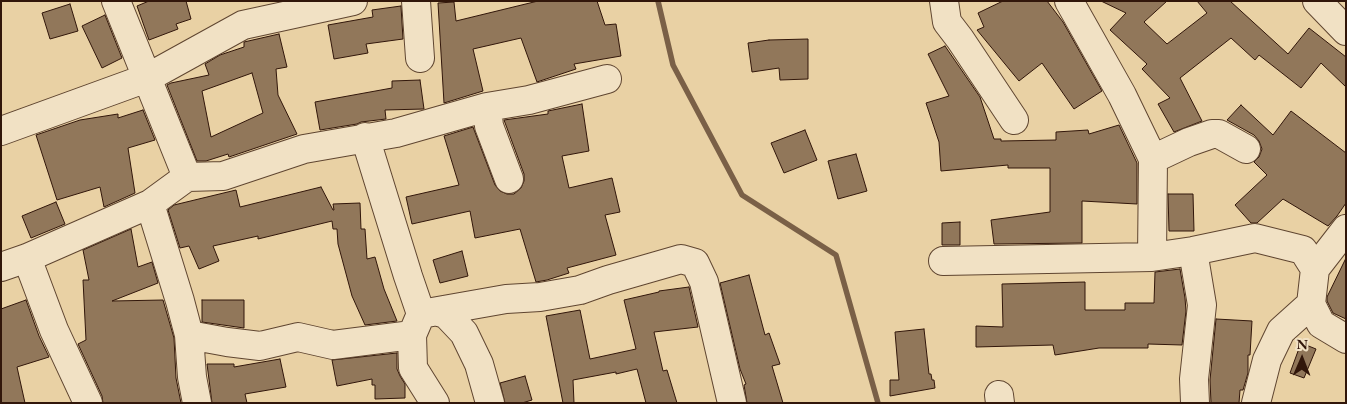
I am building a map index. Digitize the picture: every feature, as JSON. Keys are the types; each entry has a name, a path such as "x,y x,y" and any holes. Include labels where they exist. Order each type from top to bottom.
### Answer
{"street":[{"path":"116,1 187,177"},
{"path":"1,131 147,78 243,25 353,1"},
{"path":"416,1 420,58"},
{"path":"944,1 947,22 1014,120"},
{"path":"1068,1 1122,96 1153,159 1152,257"},
{"path":"1317,1 1346,31"},
{"path":"1,267 27,258 150,204 187,177 223,176 304,149 396,133 487,107 529,100 606,79"},
{"path":"487,107 490,126 509,179"},
{"path":"1153,159 1189,142 1212,134 1219,134 1246,149"},
{"path":"365,137 424,320 413,368 434,403"},
{"path":"150,204 189,335 192,377 197,403"},
{"path":"1346,230 1315,269 1311,304 1321,324 1346,339"},
{"path":"944,261 1152,257 1193,251 1255,238 1304,250 1315,269"},
{"path":"1193,251 1202,306 1194,379 1195,403"},
{"path":"27,258 54,330 88,403"},
{"path":"424,320 506,300 540,297 580,290 681,259 695,263 704,282 732,403"},
{"path":"1256,403 1267,360 1281,332 1311,304"},
{"path":"189,335 260,346 298,337 333,345 446,314 464,333 478,364 490,403"}],"building":[{"path":"149,1 186,1 191,19 176,24 178,29 149,40 137,6"},
{"path":"538,1 597,1 605,25 616,24 621,56 574,64 576,69 537,82 521,38 473,49 483,91 444,103 438,3 454,2 456,21"},
{"path":"1003,1 1047,1 1063,22 1102,91 1074,109 1042,63 1019,81 977,30 984,27 978,13"},
{"path":"1101,1 1167,1 1144,22 1167,44 1207,13 1197,1 1230,1 1288,54 1309,28 1346,57 1346,87 1321,63 1301,88 1259,55 1255,60 1231,38 1180,78 1202,121 1174,132 1158,104 1170,98 1142,69 1147,64 1110,30 1126,13"},
{"path":"70,4 78,31 50,39 42,13"},
{"path":"401,6 403,39 366,44 368,53 334,59 328,25 373,17 372,10"},
{"path":"105,15 122,58 102,68 82,26"},
{"path":"279,34 287,67 276,69 278,95 297,134 229,157 228,154 206,161 197,161 167,85 209,75 205,64 220,55 244,47 244,42","holes":["252,73 263,113 211,137 202,91"]},
{"path":"808,39 808,79 780,80 779,68 752,72 748,43 769,40"},
{"path":"945,46 980,97 994,139 1001,139 1001,141 1056,140 1056,132 1088,130 1089,134 1119,125 1137,163 1137,204 1082,201 1082,243 994,244 991,220 1050,212 1050,168 1008,168 1008,165 941,171 939,142 926,103 949,96 928,54"},
{"path":"420,80 424,109 385,110 386,119 320,130 315,102 392,88 392,81"},
{"path":"582,104 589,151 562,156 569,188 612,178 620,212 605,215 616,255 567,268 569,273 536,282 520,229 475,238 470,211 412,224 406,197 459,185 444,136 473,127 495,185 500,191 514,194 521,188 524,174 504,120 548,114 548,111"},
{"path":"1241,105 1273,135 1291,111 1346,153 1346,203 1328,226 1283,199 1257,223 1251,223 1235,205 1267,175 1254,162 1259,157 1262,149 1259,141 1254,135 1227,120"},
{"path":"143,110 155,140 128,148 135,193 104,207 100,187 57,200 36,135 80,120 118,114 118,118"},
{"path":"805,130 817,160 784,173 771,143"},
{"path":"856,154 867,191 838,199 828,161"},
{"path":"321,187 333,210 333,204 360,203 361,229 365,229 367,259 375,257 384,289 397,321 365,325 352,296 338,244 337,229 333,229 332,221 258,239 258,236 213,246 219,261 199,269 189,246 180,248 168,210 174,205 236,190 240,207"},
{"path":"1168,194 1193,194 1194,231 1169,231"},
{"path":"56,202 65,224 31,238 22,216"},
{"path":"960,222 960,245 942,245 942,223"},
{"path":"131,229 138,267 152,262 158,283 112,301 163,300 174,338 176,378 181,403 103,403 102,396 78,344 86,340 83,280 89,280 83,250"},
{"path":"462,251 468,276 440,283 433,260"},
{"path":"1346,258 1346,319 1333,313 1327,297"},
{"path":"1180,269 1186,311 1182,345 1148,344 1148,348 1099,348 1055,355 1053,345 976,347 976,326 1003,327 1002,284 1085,282 1085,310 1125,310 1125,303 1154,303 1155,272"},
{"path":"749,275 765,335 769,333 780,364 772,366 783,403 747,403 744,385 746,384 740,369 720,283"},
{"path":"689,287 698,327 654,332 663,371 667,370 677,403 646,403 637,369 573,380 574,403 563,403 546,316 580,310 590,359 636,349 624,300 659,291"},
{"path":"26,300 49,357 17,367 25,403 1,403 1,309"},
{"path":"202,300 244,300 244,328 202,322"},
{"path":"1216,319 1252,321 1248,373 1243,390 1240,390 1239,403 1211,403 1210,380"},
{"path":"924,329 929,374 931,374 932,380 934,380 935,388 890,396 890,380 899,380 895,332"},
{"path":"1301,343 1316,349 1304,378 1290,373"},
{"path":"397,353 397,369 405,384 405,398 375,399 375,385 372,385 372,379 337,386 332,360"},
{"path":"280,359 286,387 245,394 247,403 212,403 207,364 234,364 234,367"},
{"path":"525,376 532,400 522,403 505,403 500,383"}],"waterway":[{"path":"658,1 673,65 742,195 836,255 878,403"}]}
